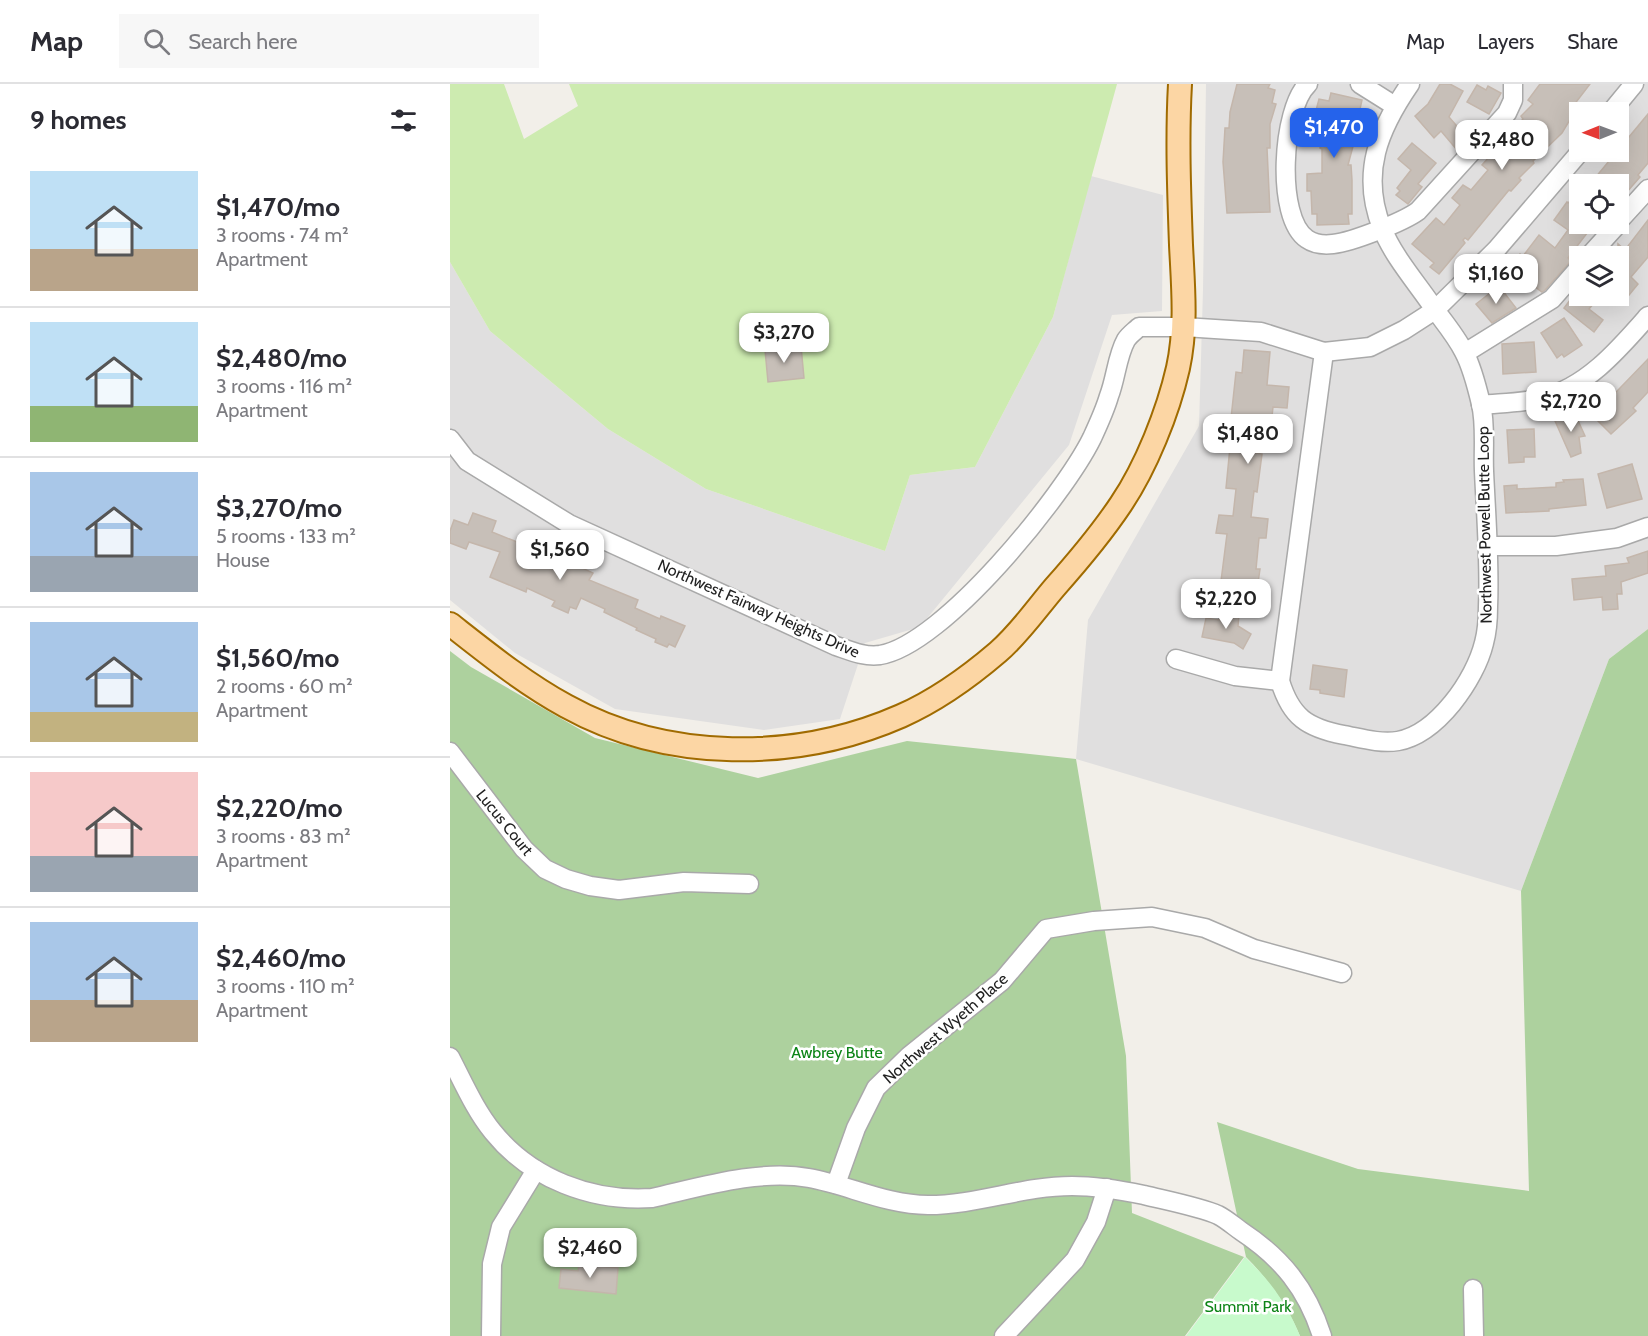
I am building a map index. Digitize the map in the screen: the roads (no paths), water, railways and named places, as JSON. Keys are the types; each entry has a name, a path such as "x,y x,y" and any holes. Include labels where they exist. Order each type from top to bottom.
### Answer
{"main road":[{"path":"450,624 531,685 568,707 614,727 664,742 716,749 769,749 820,742 870,728 902,716 968,675 1000,650 1094,542 1123,501 1154,437 1178,368 1184,327 1177,148 1180,84"}],"street":[{"path":"1308,84 1299,96 1288,143 1287,192 1291,217 1298,231 1308,240 1319,244 1335,244 1407,219 1418,211 1507,114 1513,100 1513,84"},
{"path":"1360,84 1395,106"},
{"name":"Northwest Powell Butte Loop","path":"1324,352 1280,681 1286,701 1293,711 1308,724 1326,732 1377,741 1397,741 1412,736 1429,726 1467,684 1484,642 1488,608 1481,405 1465,353 1449,327 1392,249 1375,207 1373,175 1376,152 1383,128 1410,84"},
{"path":"1619,102 1634,84"},
{"path":"1324,352 1370,348 1435,310 1496,250 1571,162"},
{"path":"1629,211 1648,189"},
{"path":"1598,246 1608,234"},
{"path":"1465,353 1551,299 1569,279"},
{"path":"1481,405 1543,398 1576,384 1605,363 1648,316"},
{"name":"Northwest Fairway Heights Drive","path":"450,439 467,461 569,524 836,646 863,656 881,655 922,636 970,597 1055,497 1091,439 1109,396 1127,338 1139,327 1184,327 1262,332 1324,352"},
{"path":"1487,546 1556,546 1617,538 1648,526"},
{"path":"1176,659 1235,676 1280,681"},
{"name":"Lucus Court","path":"450,752 524,849 545,869 566,879 590,886 619,890 684,882 749,884"},
{"name":"Northwest Wyeth Place","path":"836,1184 856,1128 876,1088 909,1056 1002,981 1046,929 1095,921 1152,917 1205,928 1254,949 1342,973"},
{"path":"450,1057 480,1114 493,1132 510,1150 536,1170 571,1188 599,1195 635,1199 652,1198 756,1177 781,1175 836,1184 894,1201 927,1205 969,1202 1032,1189 1071,1186 1107,1188 1162,1199 1218,1215 1263,1246 1287,1269 1310,1304 1322,1336"},
{"path":"491,1336 492,1264 501,1227 536,1170"},
{"path":"1004,1336 1075,1260 1096,1222 1107,1188"},
{"path":"1473,1289 1474,1336"}],"park label":[{"name":"Awbrey Butte","path":"837,1052"},
{"name":"Summit Park","path":"1248,1306"}]}
